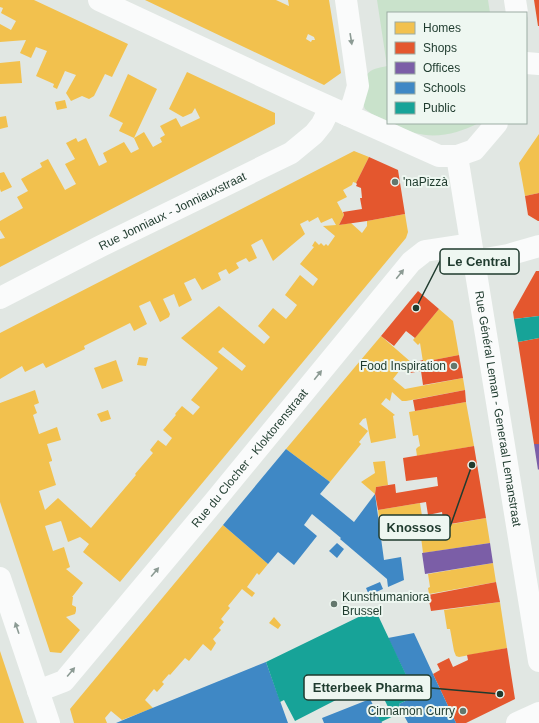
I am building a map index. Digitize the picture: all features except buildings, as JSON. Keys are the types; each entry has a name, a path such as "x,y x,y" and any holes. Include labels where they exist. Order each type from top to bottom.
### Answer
{"street":[{"path":"99,0 438,156 457,156 474,150 496,124"},
{"name":"Rue Jonniaux - Jonniauxstraat","path":"0,298 291,153 314,134 322,124 339,111 353,103 358,86 346,0"},
{"path":"515,0 518,12"},
{"path":"527,63 539,64"},
{"name":"Rue Général Leman - Generaal Lemanstraat","path":"457,156 539,661"},
{"name":"Rue du Clocher - Kloktorenstraat","path":"38,691 64,681 218,497 411,262 425,251 473,252 508,255 539,246"},
{"path":"0,578 49,723"},
{"path":"517,723 539,713"}],"green space":[{"path":"377,0 488,0 490,12 387,12 387,66"},
{"path":"387,66 387,121 372,114 365,109 363,104 366,76 368,73 378,68"},
{"path":"394,124 477,124 464,130 440,135 423,135"}],"place":[{"name":"'naPizzà","path":"395,182"},
{"name":"Le Central","path":"416,308"},
{"name":"Food Inspiration","path":"454,366"},
{"name":"Knossos","path":"472,465"},
{"name":"Kunsthumaniora Brussel","path":"334,604"},
{"name":"Etterbeek Pharma","path":"500,694"},
{"name":"Cinnamon Curry","path":"463,711"}]}
